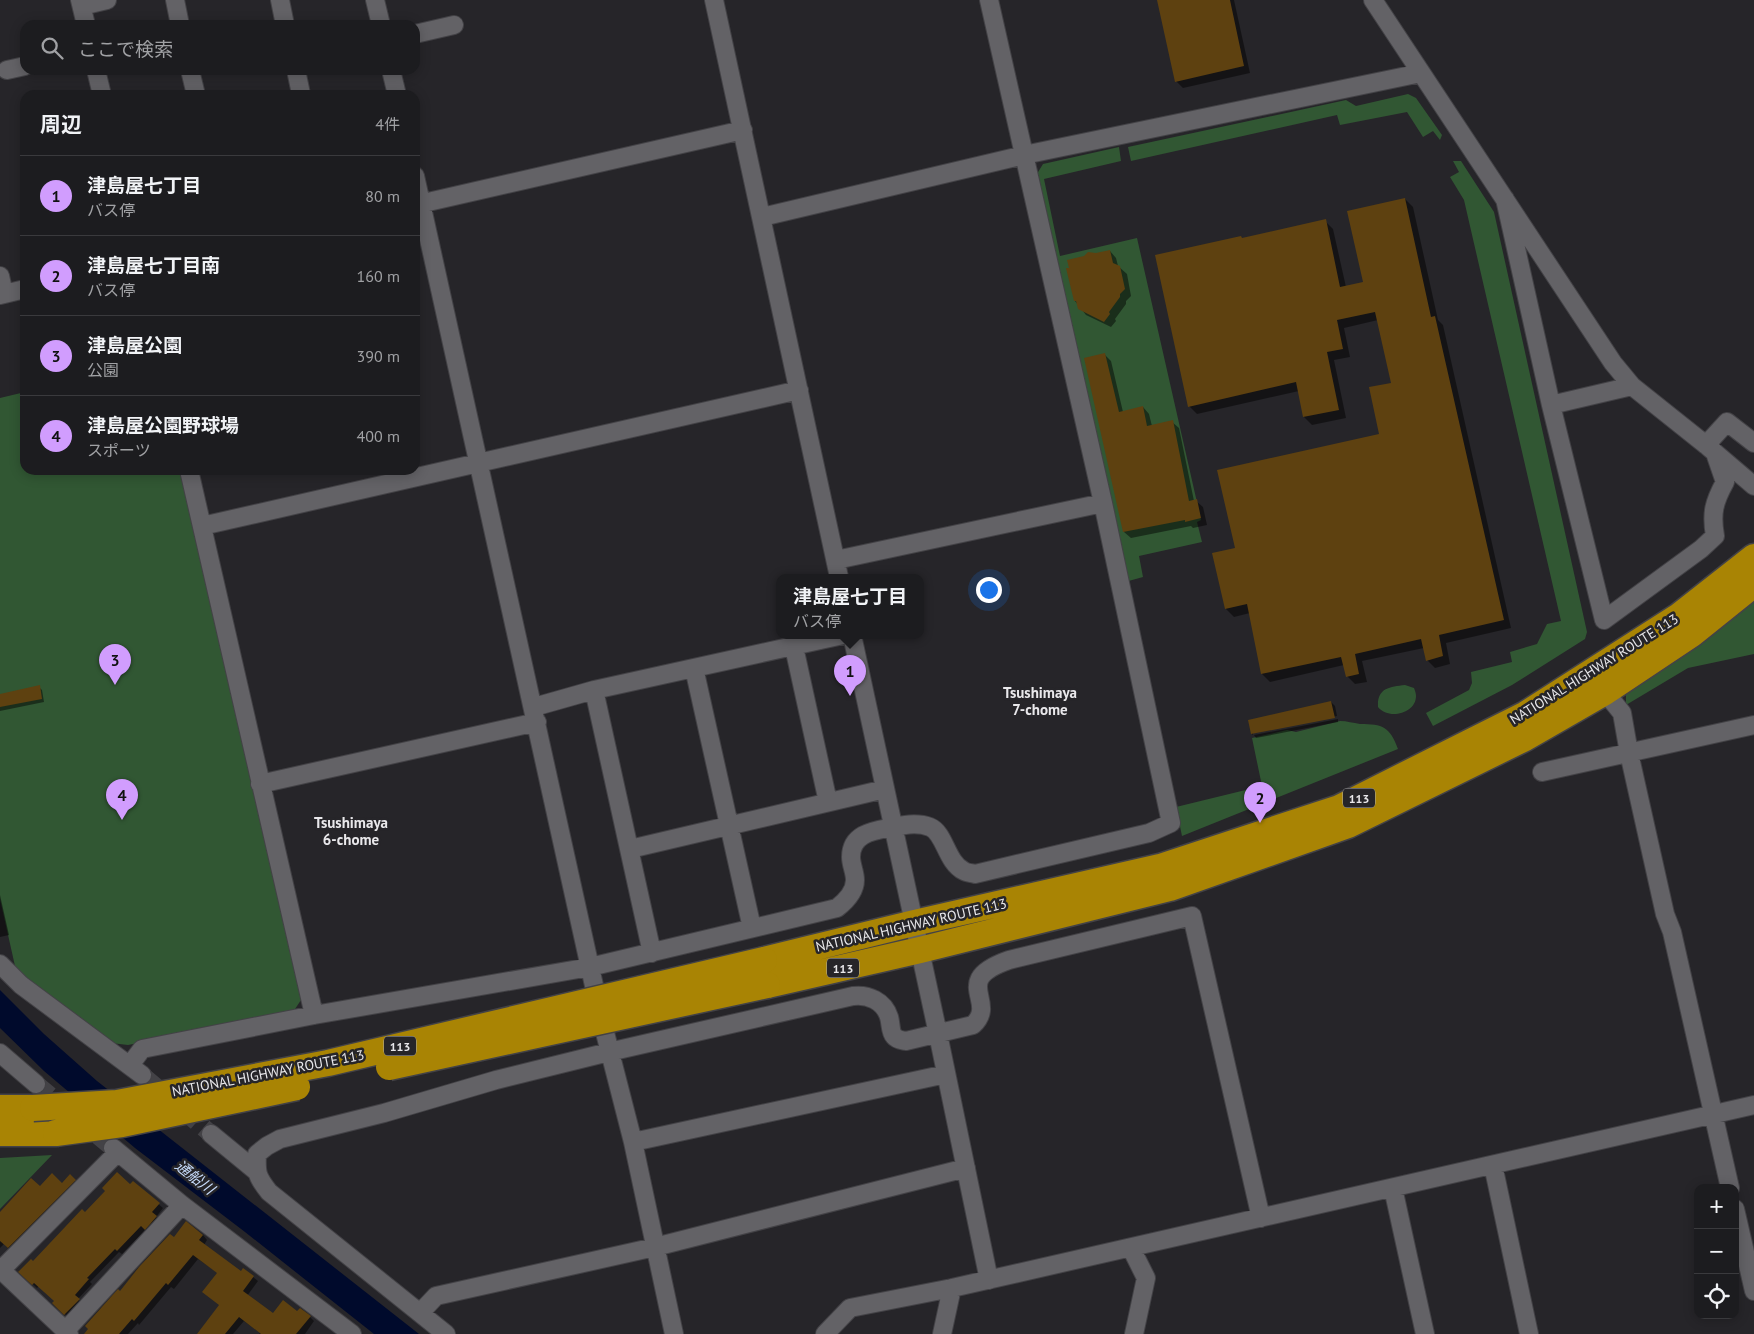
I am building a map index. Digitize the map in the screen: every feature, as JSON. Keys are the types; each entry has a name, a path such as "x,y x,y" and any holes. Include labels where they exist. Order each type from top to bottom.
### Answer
{"highway":[{"name":"NATIONAL HIGHWAY ROUTE 113","path":"765,973 914,923 1160,867 1340,808 1526,714 1679,616 1754,557"},
{"name":"NATIONAL HIGHWAY ROUTE 113","path":"0,1133 56,1133 122,1124 600,1010 765,973 920,950 1170,888 1348,825 1526,738 1605,692 1692,634 1754,584"},
{"name":"NATIONAL HIGHWAY ROUTE 113","path":"0,1108 35,1096 117,1103 600,1010"}],"street":[{"path":"85,20 81,3 107,0"},
{"path":"175,0 179,20"},
{"path":"280,0 284,20"},
{"path":"375,0 380,20"},
{"path":"714,0 838,569 1103,503"},
{"path":"0,964 20,985 136,1070 142,1049 314,1015 590,967 837,908 845,902 851,893 855,880 851,858 852,848 863,834 871,831 915,824 931,827 940,835 954,862 964,871 975,874 1150,833 1171,823 1103,503 989,0"},
{"path":"1373,0 1613,364 1632,386 1754,486"},
{"path":"420,33 454,26"},
{"path":"7,70 20,67"},
{"path":"762,217 1024,155 1421,73"},
{"path":"97,75 101,90"},
{"path":"191,75 195,90"},
{"path":"297,75 300,90"},
{"path":"392,75 396,90"},
{"path":"420,205 743,130"},
{"path":"1505,199 1551,405 1604,620 1701,549 1715,536 1713,509 1725,482 1711,449"},
{"path":"420,213 479,463 609,1052 633,1142 674,1334"},
{"path":"0,276 2,294 20,290"},
{"path":"1551,405 1632,386"},
{"path":"202,526 799,390"},
{"path":"1711,449 1727,422 1754,443"},
{"path":"190,475 314,1015"},
{"path":"260,784 535,714 594,690 827,639"},
{"path":"853,639 990,1280"},
{"path":"794,647 828,802"},
{"path":"694,668 752,928"},
{"path":"594,690 652,953"},
{"path":"1605,692 1622,713 1629,753 1665,914 1672,932 1729,1184"},
{"path":"1542,772 1754,725"},
{"path":"630,849 885,789"},
{"path":"256,1171 257,1154 280,1139 384,1113 496,1080 792,1009 864,995 872,998 884,1008 888,1015 893,1035 898,1040 906,1041 974,1025 980,1019 982,1012 978,983 982,974 993,966 1018,958 1192,916 1261,1218"},
{"path":"0,1052 35,1096"},
{"path":"633,1142 946,1074"},
{"path":"825,1334 850,1308 990,1280 1754,1105"},
{"path":"211,1134 256,1171 269,1192 446,1334"},
{"path":"182,1204 67,1333 1,1270 116,1150 182,1204 352,1334"},
{"path":"1493,1164 1529,1334"},
{"path":"420,1313 436,1296 655,1246 966,1168"},
{"path":"1393,1188 1425,1334"},
{"path":"1739,1226 1754,1291"},
{"path":"1131,1248 1146,1278 1134,1334"},
{"path":"942,1334 952,1288"}],"green space":[{"path":"1408,94 1416,98 1442,135 1440,140 1433,131 1423,137 1407,112 1340,125 1337,115 1131,161 1128,147 1346,100 1356,106"},
{"path":"1119,147 1121,161 1044,179 1060,256 1137,238 1201,520 1197,522 1202,542 1139,556 1143,577 1125,582 1035,177 1043,164"},
{"path":"1453,161 1461,161 1494,212 1587,632 1585,639 1512,685 1433,726 1426,713 1469,690 1472,683 1471,672 1512,662 1510,652 1537,644 1547,624 1561,621 1464,200 1450,177 1459,172"},
{"path":"20,393 20,475 182,475 301,1000 293,1012 128,1045 111,1043 17,975 0,899 0,398"},
{"path":"1754,597 1754,654 1688,668 1626,705 1626,693"},
{"path":"1405,685 1414,688 1416,696 1415,702 1407,711 1394,714 1383,711 1378,707 1378,701 1382,692 1389,688"},
{"path":"1340,721 1385,728 1389,731 1398,749 1182,836 1176,807 1262,786 1252,738 1287,730 1296,732"},
{"path":"52,1155 0,1209 0,1158"}],"water":[{"name":"通船川","path":"0,990 44,1034 97,1081 419,1334 374,1334 135,1148 44,1071 0,1028"}],"building":[{"path":"1157,0 1230,0 1244,66 1175,82"},
{"path":"1405,198 1431,317 1435,316 1504,620 1439,635 1443,656 1426,661 1421,639 1355,654 1359,674 1346,677 1341,657 1261,674 1247,604 1225,609 1212,553 1235,548 1217,470 1379,434 1369,387 1391,383 1375,312 1337,320 1343,349 1327,352 1339,410 1303,417 1296,382 1188,407 1155,255 1326,219 1340,287 1363,282 1347,211"},
{"path":"1110,250 1113,263 1120,266 1125,289 1120,294 1104,322 1078,309 1076,301 1074,301 1066,268 1069,268 1067,260 1084,256 1088,252 1096,253"},
{"path":"1105,353 1119,412 1143,406 1147,426 1173,420 1189,501 1197,499 1201,518 1123,532 1084,358"},
{"path":"40,685 42,699 0,707 0,694"},
{"path":"1331,701 1335,718 1251,734 1248,720"},
{"path":"117,1172 130,1184 133,1181 160,1203 152,1212 157,1216 145,1230 141,1226 117,1251 115,1249 87,1278 89,1279 75,1295 80,1299 64,1315 52,1303 54,1301 18,1272 31,1259 33,1261 82,1209 85,1212 105,1191 102,1188"},
{"path":"52,1173 62,1183 70,1174 76,1180 8,1248 0,1241 0,1212 31,1178 40,1186"},
{"path":"186,1221 203,1235 199,1240 241,1271 243,1268 254,1276 243,1291 273,1313 283,1300 297,1311 300,1308 311,1316 296,1334 261,1334 239,1317 225,1334 197,1334 219,1305 202,1292 217,1273 193,1255 168,1285 166,1283 134,1321 132,1319 119,1334 84,1334 88,1329 85,1326 118,1289 120,1291 139,1267 170,1234 174,1237"}],"tunnel":[{"path":"142,1075 211,1134"},
{"path":"36,1084 113,1148"}],"place":[{"name":"津島屋公園","path":"115,685"},
{"name":"津島屋七丁目","path":"850,696"},
{"name":"津島屋公園野球場","path":"122,820"},
{"name":"津島屋七丁目南","path":"1260,823"}],"district":[{"name":"Tsushimaya 7-chome","path":"1040,700"},
{"name":"Tsushimaya 6-chome","path":"351,830"}]}
